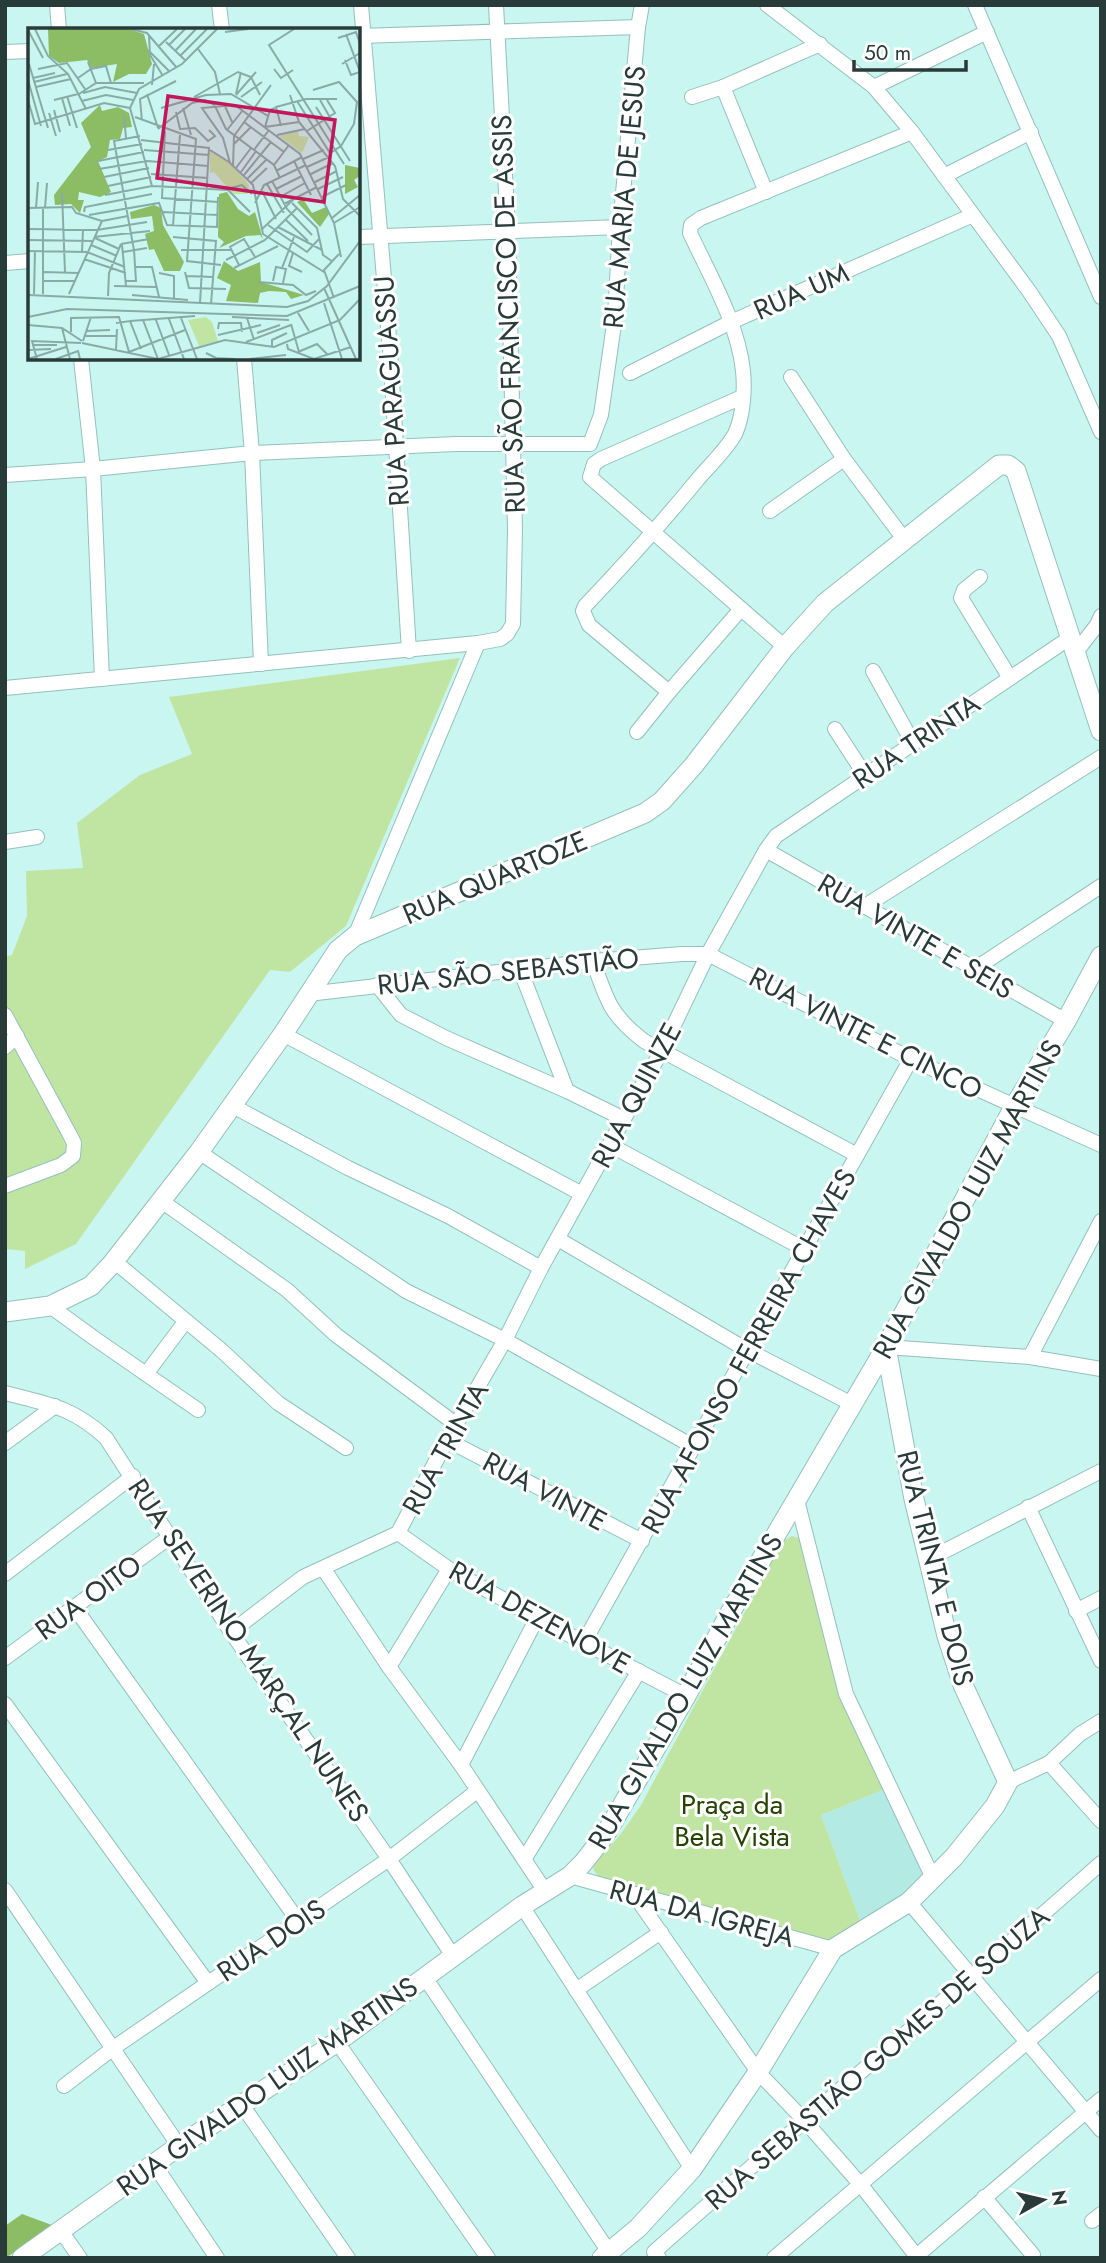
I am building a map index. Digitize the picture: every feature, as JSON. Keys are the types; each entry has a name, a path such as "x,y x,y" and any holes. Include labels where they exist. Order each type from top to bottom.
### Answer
{"street":[{"path":"57,5 59,28"},
{"path":"219,5 222,28"},
{"name":"RUA PARAGUASSU","path":"360,5 360,36 390,350 409,651"},
{"name":"RUA SÃO FRANCISCO DE ASSIS","path":"478,643 500,639 513,624 515,530 508,230 496,5"},
{"name":"RUA MARIA DE JESUS","path":"513,446 590,444 601,415 615,317 620,227 642,5"},
{"path":"975,5 1101,297"},
{"path":"769,6 874,87 912,132 1059,336 1101,432"},
{"path":"360,36 638,27"},
{"path":"874,87 987,32"},
{"path":"692,97 723,87 820,44"},
{"path":"5,52 28,51"},
{"path":"723,87 766,192"},
{"path":"669,692 589,625 583,611 653,534 734,435 739,421 743,367 731,322 690,233 691,225 701,218 912,132"},
{"path":"944,176 1031,132"},
{"name":"RUA UM","path":"630,373 731,322 973,215"},
{"path":"360,237 620,227"},
{"path":"5,263 28,261"},
{"path":"81,360 93,469 102,679"},
{"path":"244,360 252,453 261,664"},
{"path":"791,377 844,459 904,539"},
{"path":"742,397 601,459 594,464 590,477 785,647"},
{"path":"5,475 252,453 456,444 513,446"},
{"path":"770,511 844,459"},
{"name":"RUA QUARTOZE","path":"5,1312 51,1306 90,1286 114,1261 199,1153 338,950 355,936 645,813 655,806 694,765 785,647 825,603 999,465 1009,465 1016,471 1073,644"},
{"path":"980,577 964,590 961,598 1010,678"},
{"path":"637,733 741,609"},
{"path":"1101,615 1097,625 1073,644 1101,731"},
{"path":"5,688 478,643 355,936"},
{"name":"RUA TRINTA","path":"766,850 776,836 865,775 1010,678 1073,644"},
{"path":"873,671 913,743"},
{"path":"835,729 865,775"},
{"path":"865,906 1101,757"},
{"path":"5,842 37,837"},
{"name":"RUA VINTE E SEIS","path":"766,850 1066,1021"},
{"name":"RUA QUINZE","path":"505,1340 541,1268 662,1050 708,954 766,850"},
{"path":"974,970 1101,886"},
{"name":"RUA SÃO SEBASTIÃO","path":"308,994 593,961 708,954"},
{"name":"RUA VINTE E CINCO","path":"708,954 911,1059 1101,1145"},
{"name":"RUA GIVALDO LUIZ MARTINS","path":"22,2258 179,2146 337,2042 522,1906 570,1876 583,1863 605,1835 686,1696 730,1613 886,1347 1014,1107 1066,1021 1101,956"},
{"path":"593,961 613,1012 637,1036 857,1155"},
{"path":"520,969 567,1091"},
{"path":"376,985 401,1015 624,1119"},
{"path":"5,1016 66,1126 74,1148 73,1156 61,1165 5,1186"},
{"path":"283,1034 582,1194"},
{"path":"5,1047 17,1036"},
{"name":"RUA AFONSO FERREIRA CHAVES","path":"584,1642 911,1059"},
{"path":"232,1105 348,1168 448,1216 541,1268"},
{"path":"610,1144 804,1249"},
{"path":"199,1153 406,1291 505,1340 694,1447"},
{"path":"160,1200 287,1290 336,1335 457,1424"},
{"path":"1030,1357 1094,1248 1101,1221"},
{"path":"558,1239 747,1350 852,1404"},
{"path":"114,1261 221,1350 278,1403 346,1448"},
{"path":"51,1306 198,1410"},
{"path":"146,1374 185,1322"},
{"name":"RUA TRINTA","path":"231,1632 303,1577 398,1533 447,1440 505,1340"},
{"path":"886,1347 1030,1357 1101,1369"},
{"name":"RUA TRINTA E DOIS","path":"886,1347 914,1499 947,1636 963,1685 1008,1782"},
{"name":"RUA SEVERINO MARÇAL NUNES","path":"5,1393 76,1414 106,1438 133,1476 231,1632 453,1956"},
{"path":"5,1443 55,1406"},
{"name":"RUA VINTE","path":"447,1440 642,1541"},
{"path":"929,1559 1101,1471"},
{"path":"5,1574 133,1476"},
{"path":"797,1500 846,1694 933,1878"},
{"path":"1028,1507 1101,1661"},
{"name":"RUA DEZENOVE","path":"398,1533 449,1569 686,1696"},
{"name":"RUA OITO","path":"5,1658 171,1536"},
{"path":"323,1568 389,1667 525,1858 545,1891"},
{"path":"389,1667 449,1569"},
{"path":"1076,1611 1101,1598"},
{"path":"75,1608 299,1922"},
{"path":"461,1765 537,1618"},
{"path":"525,1858 639,1671"},
{"path":"5,1704 208,1983"},
{"path":"424,1976 605,2255 638,2228 692,2169 758,2072 833,1949 909,1902 954,1857 995,1806 1008,1782 1049,1763 1080,1734 1101,1721"},
{"path":"1049,1763 1101,1821"},
{"name":"RUA DOIS","path":"64,2086 112,2049 389,1859 477,1791"},
{"name":"RUA SEBASTIÃO GOMES DE SOUZA","path":"656,2255 804,2120 1101,1863"},
{"name":"RUA DA IGREJA","path":"570,1876 833,1949"},
{"path":"5,1890 179,2146"},
{"path":"635,1896 758,2072 860,2185 916,2257 1101,2099"},
{"path":"909,1902 1101,2130"},
{"path":"522,1906 692,2169"},
{"path":"576,1990 661,1932"},
{"path":"774,2258 1101,1979"},
{"path":"337,2042 488,2258"},
{"path":"242,2105 348,2258"},
{"path":"154,2164 217,2258"},
{"path":"984,2197 1033,2255"},
{"path":"61,2231 80,2258"}],"shaded area":[{"path":"885,1789 925,1879 862,1926 821,1815"}],"green space":[{"path":"460,658 346,926 290,972 270,970 76,1244 25,1269 25,1251 5,1249 5,957 12,955 27,916 26,871 83,868 77,823 140,775 192,754 169,697"},
{"name":"Praça da Bela Vista","path":"792,1536 803,1539 837,1685 885,1789 821,1815 862,1926 826,1941 599,1877 593,1867 598,1857 614,1842 641,1805 783,1541"},
{"path":"22,2214 57,2227 5,2258 5,2226"}]}
